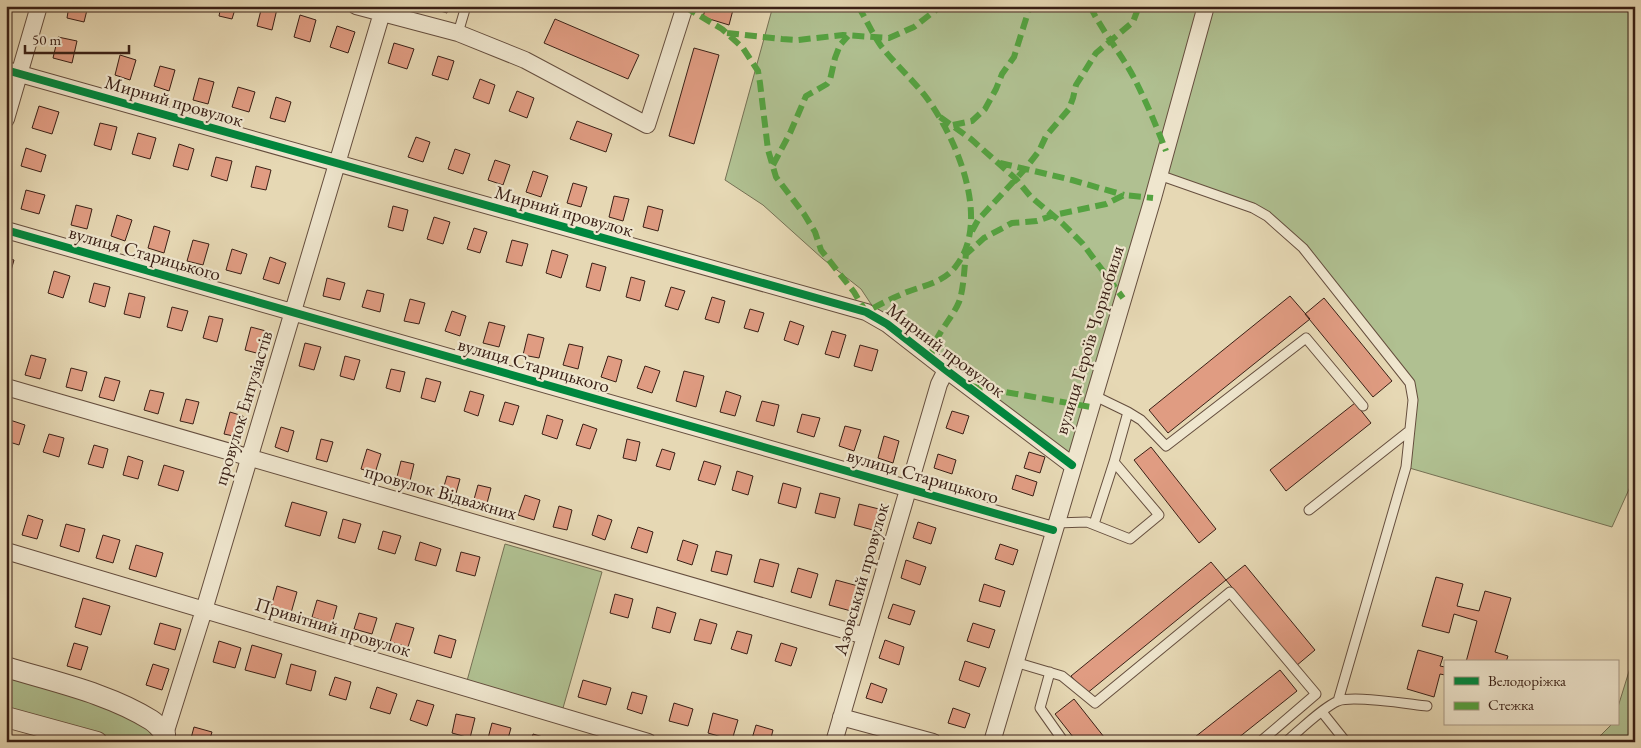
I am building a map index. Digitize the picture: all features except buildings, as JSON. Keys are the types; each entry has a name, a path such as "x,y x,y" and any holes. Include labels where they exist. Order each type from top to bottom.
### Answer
{"street":[{"path":"6,119 13,72 39,6"},
{"path":"356,6 383,10 458,33 525,60 647,125 685,6"},
{"name":"вулиця Героїв Чорнобиля","path":"992,742 1072,465 1095,396 1206,6"},
{"name":"провулок Ентузіастів","path":"164,738 250,458 383,10"},
{"name":"Мирний провулок","path":"13,72 866,312 887,324 1072,465"},
{"name":"вулиця Старицького","path":"6,230 908,489 1054,527"},
{"name":"Азовський провулок","path":"834,742 939,384 946,370"},
{"name":"провулок Відважних","path":"6,387 865,636"},
{"name":"Привітний провулок","path":"6,551 648,742"},
{"path":"6,667 93,694 124,706 153,721 164,738"},
{"path":"6,717 97,742"},
{"path":"841,717 934,742"}],"lane":[{"path":"458,33 466,6"},
{"path":"1159,175 1252,208 1267,216 1303,248 1410,383 1412,400 1406,467 1338,701"},
{"path":"1095,396 1141,420 1166,446 1306,338 1363,406"},
{"path":"1094,524 1128,412"},
{"path":"1309,510 1409,431"},
{"path":"1054,527 1087,522 1130,539 1159,515 1114,462"},
{"path":"1015,662 1062,676 1095,703 1230,592 1316,694 1260,742"},
{"path":"1050,672 1040,708 1064,742"},
{"path":"1286,742 1338,701 1354,698 1427,706"},
{"path":"1322,712 1346,742"}],"green space":[{"path":"773,6 1203,6 1120,299 1068,458 899,329 871,304 861,289 823,259 763,205 725,180"},
{"path":"1206,6 1635,6 1635,476 1612,527 1406,467 1410,383 1303,248 1267,216 1159,175"},
{"path":"505,544 602,572 561,715 465,688"},
{"path":"1635,652 1635,742 1594,742 1610,726 1618,726 1618,707"},
{"path":"6,667 124,706 164,742 97,742 6,717"}],"marked path":[{"path":"685,7 722,29 743,48 758,71 768,150 776,177 804,214 815,232 821,250 854,292 866,312 907,292 938,281 951,272 966,247 971,226 966,179 948,134 921,90 881,46 858,6"},
{"path":"727,33 798,40 843,35 889,38 914,27 941,6"},
{"path":"953,125 972,121 985,109 1002,74 1014,57 1030,6"},
{"path":"1090,6 1133,76 1151,113 1166,151"},
{"path":"972,231 978,220 1025,169 1039,151 1046,136 1069,109 1076,85 1096,53 1133,22 1139,6"},
{"path":"773,165 790,133 806,96 827,84 830,80 840,45 848,36"},
{"path":"940,117 971,139 1016,179 1031,197 1062,223 1083,244 1123,298"},
{"path":"1000,163 1072,180 1124,195"},
{"path":"964,256 984,238 1012,223 1037,221 1054,215 1106,204 1124,195 1153,198"},
{"path":"931,359 938,336 956,309 961,297 966,254"},
{"path":"971,386 1091,407"}],"cycle path":[{"path":"6,70 866,312 887,324 1072,465"},
{"path":"6,230 1053,530"}]}
